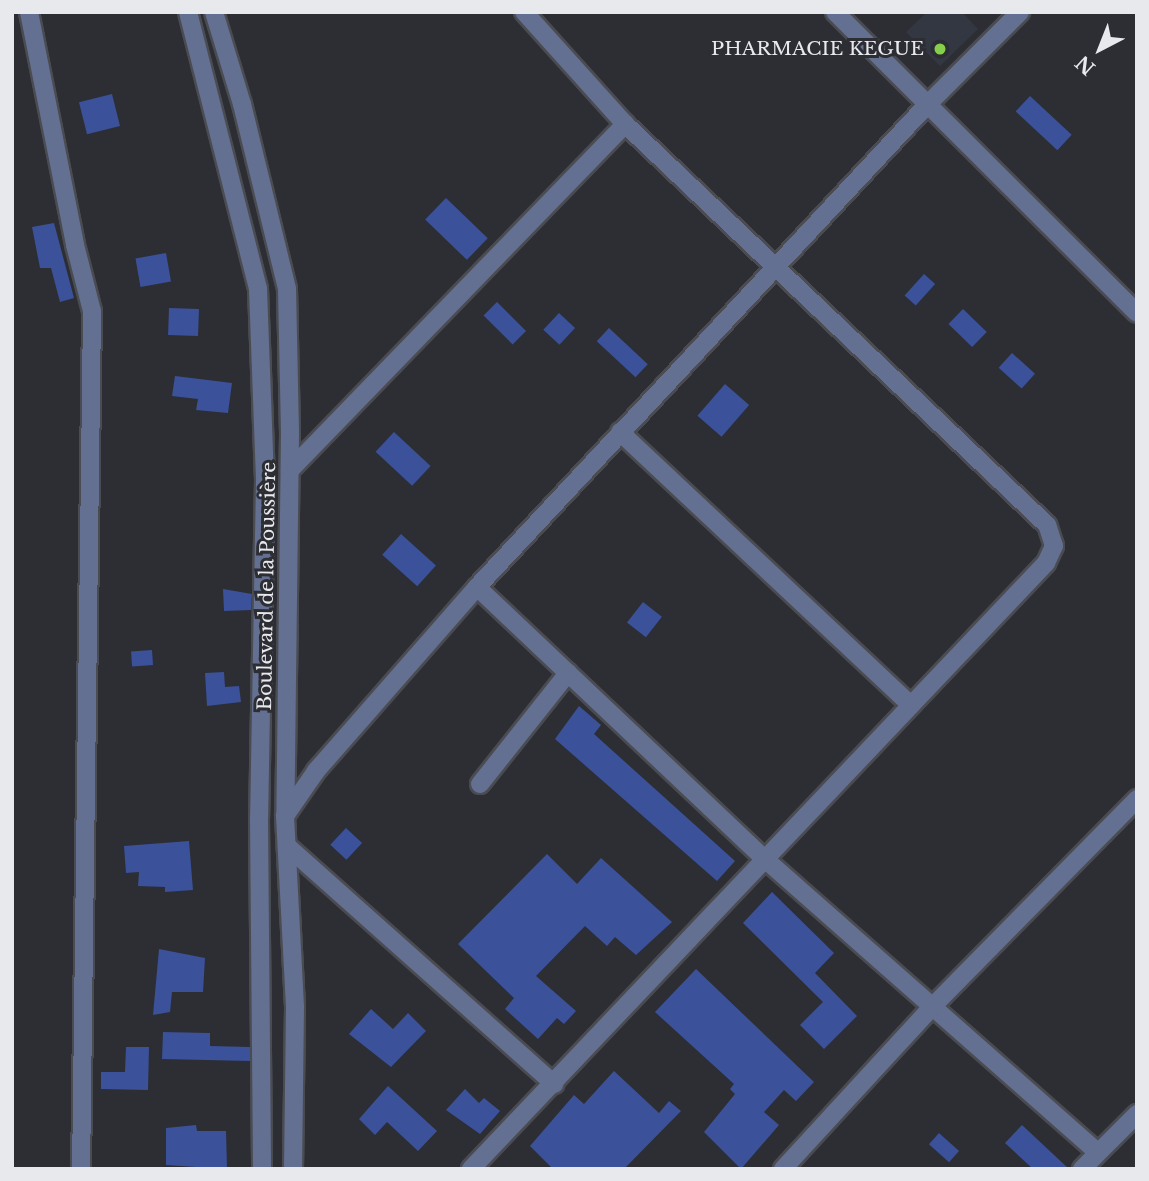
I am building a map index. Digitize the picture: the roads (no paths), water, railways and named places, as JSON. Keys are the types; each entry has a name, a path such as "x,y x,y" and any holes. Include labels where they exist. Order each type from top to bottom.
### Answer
{"street":[{"path":"29,12 75,245 92,311 81,1169"},
{"name":"Boulevard de la Poussière","path":"188,12 258,289 265,480 259,819 262,1169"},
{"name":"Boulevard de la Poussière","path":"214,12 242,104 287,289 290,470 285,816 295,1007 293,1169"},
{"path":"471,1169 1046,563 1054,545 1047,525 625,124 524,12"},
{"path":"835,12 1137,313"},
{"path":"259,819 285,816 316,771 477,587 927,105 1020,12"},
{"path":"290,470 625,124"},
{"path":"620,432 911,705"},
{"path":"477,587 765,860 1097,1152"},
{"path":"480,784 568,673"},
{"path":"783,1169 933,1006 1137,799"},
{"path":"287,846 554,1084"},
{"path":"1082,1169 1137,1114"}],"place":[{"name":"PHARMACIE KEGUE","path":"940,49"}]}
